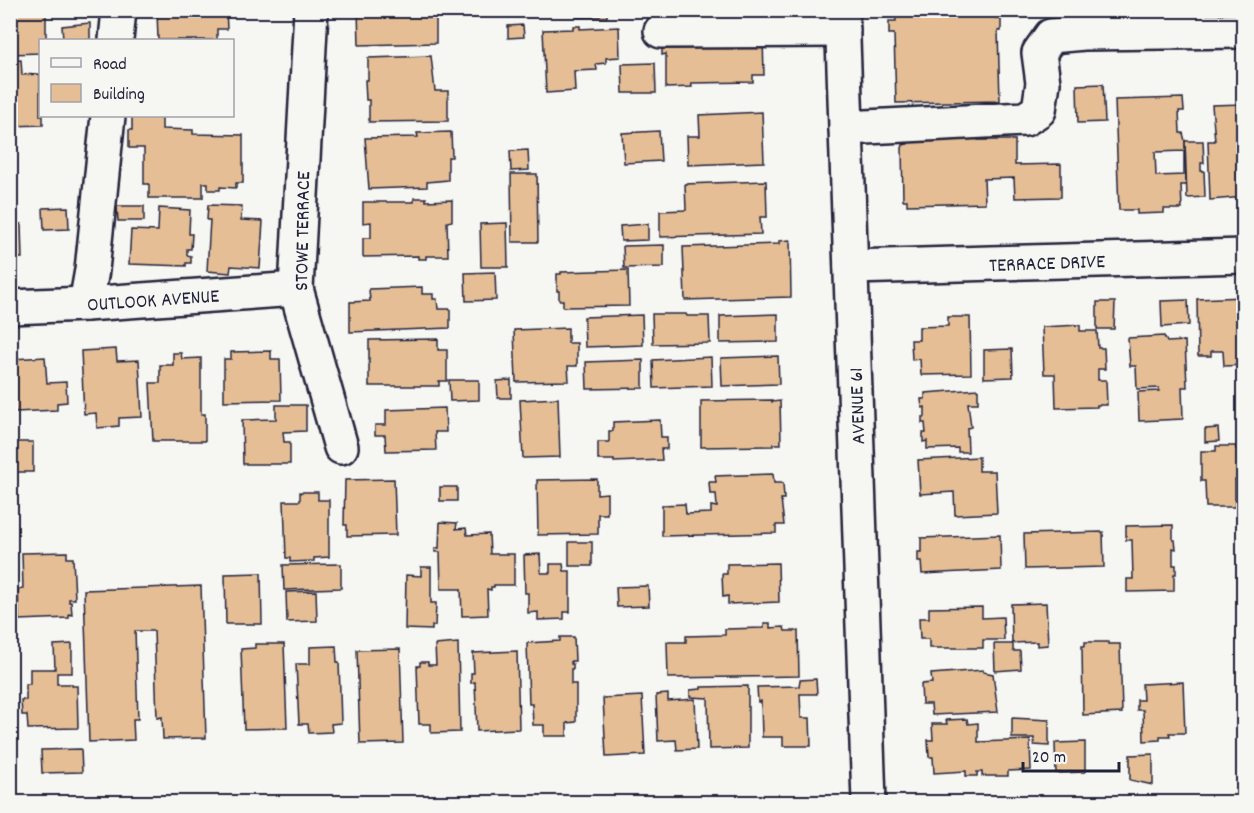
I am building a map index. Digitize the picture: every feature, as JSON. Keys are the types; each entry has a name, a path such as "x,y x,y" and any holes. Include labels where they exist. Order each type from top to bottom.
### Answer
{"street":[{"path":"116,39 119,10"},
{"name":"STOWE TERRACE","path":"311,10 296,289 341,447"},
{"path":"1084,33 1112,10"},
{"path":"661,31 842,20"},
{"name":"AVENUE 61","path":"842,20 869,802"},
{"path":"846,128 1025,119 1039,110 1043,83 1039,53 1051,36 1084,33 1244,31"},
{"path":"86,304 92,270 108,117"},
{"name":"TERRACE DRIVE","path":"851,267 1244,256"},
{"name":"OUTLOOK AVENUE","path":"10,307 296,289"}],"building":[{"path":"10,10 46,10 46,39 39,39 39,53 10,54"},
{"path":"157,10 226,10 227,29 217,29 217,39 158,39"},
{"path":"358,10 426,10 426,18 436,18 436,43 359,45"},
{"path":"577,10 607,10 607,17 577,17"},
{"path":"644,10 674,10 674,16 644,16"},
{"path":"685,10 755,10 755,11 685,14"},
{"path":"895,10 995,10 995,18 1001,18 1001,31 998,31 1000,101 896,103 894,34 889,34 889,21 896,21"},
{"path":"90,23 90,39 63,39 62,26"},
{"path":"523,25 524,37 508,38 508,26"},
{"path":"573,26 580,26 580,29 619,27 620,57 606,58 606,63 596,64 597,70 574,71 575,91 546,93 543,30 573,29"},
{"path":"763,38 764,75 753,75 753,82 691,83 692,87 666,88 666,54 662,55 662,43"},
{"path":"431,56 435,91 448,91 448,121 369,122 369,100 366,100 365,80 368,80 368,58"},
{"path":"21,60 22,75 39,74 39,117 43,117 43,125 10,126 10,61"},
{"path":"655,63 656,93 623,93 622,64"},
{"path":"1103,84 1105,122 1078,123 1077,85"},
{"path":"1183,98 1184,111 1179,111 1180,133 1183,133 1185,141 1186,185 1181,185 1182,209 1164,209 1164,213 1137,214 1137,210 1119,210 1115,100","holes":["1184,151 1184,175 1156,176 1155,152"]},
{"path":"1244,104 1244,197 1210,200 1208,141 1215,141 1212,105"},
{"path":"762,112 764,162 688,165 687,136 700,136 699,115"},
{"path":"132,117 162,117 162,129 193,130 193,134 243,135 243,183 236,183 236,188 220,187 220,190 208,190 208,183 203,183 203,198 149,198 149,184 144,184 144,148 129,148 129,130 132,130"},
{"path":"659,131 661,161 624,163 622,133"},
{"path":"451,132 452,157 448,157 448,180 427,182 427,187 369,189 365,138 418,137 417,133"},
{"path":"959,136 978,136 978,140 1015,140 1015,165 1061,164 1061,197 1015,198 1014,178 984,179 985,203 907,205 907,200 903,200 902,148 903,145 908,144 908,138 959,140"},
{"path":"1185,141 1203,141 1204,163 1201,163 1201,171 1204,171 1205,197 1187,198"},
{"path":"528,150 529,170 511,171 510,151"},
{"path":"511,174 537,174 538,242 512,242"},
{"path":"766,181 767,217 760,217 761,234 660,237 660,211 686,210 685,184"},
{"path":"414,198 426,198 426,201 452,200 452,221 447,222 448,256 426,256 426,259 418,259 418,256 363,257 363,238 371,238 371,222 363,223 363,202 414,202"},
{"path":"208,205 242,206 241,220 263,221 260,268 231,266 230,273 207,271 210,220 207,220"},
{"path":"117,206 144,206 144,221 118,221"},
{"path":"68,207 69,229 44,230 43,208"},
{"path":"159,208 190,210 191,249 187,249 187,255 191,256 191,263 186,263 186,266 129,264 131,230 158,231"},
{"path":"507,223 508,267 481,267 480,224"},
{"path":"10,224 21,224 22,258 10,258"},
{"path":"648,224 648,240 621,241 620,226"},
{"path":"790,240 791,297 685,300 683,247 779,244 779,241"},
{"path":"664,245 664,267 624,268 623,246"},
{"path":"628,270 629,306 563,307 563,300 559,300 557,274 561,272"},
{"path":"495,272 496,300 466,301 465,273"},
{"path":"422,287 422,294 433,294 433,299 437,299 438,309 450,309 450,328 350,332 350,302 370,301 369,289"},
{"path":"1244,297 1244,365 1224,366 1223,351 1211,351 1211,356 1198,356 1197,299"},
{"path":"1188,300 1189,325 1162,327 1161,301"},
{"path":"1097,302 1115,302 1114,329 1097,329"},
{"path":"652,314 709,316 710,343 653,344"},
{"path":"778,314 778,342 720,343 720,316"},
{"path":"642,315 643,345 585,347 584,317"},
{"path":"948,317 970,317 971,374 921,375 920,359 912,360 911,340 919,340 919,327 948,326"},
{"path":"1080,325 1080,331 1097,331 1098,348 1104,348 1105,369 1098,369 1098,380 1106,380 1107,405 1056,408 1055,374 1044,374 1042,327"},
{"path":"568,328 568,343 577,343 577,366 568,366 569,381 516,382 514,330"},
{"path":"1164,336 1167,342 1185,341 1187,387 1182,387 1183,419 1139,421 1138,392 1159,391 1159,388 1137,389 1136,366 1130,366 1128,338"},
{"path":"438,339 438,350 447,350 447,381 439,381 439,386 369,386 369,340"},
{"path":"116,349 117,361 139,360 142,417 119,418 119,426 97,428 96,413 84,414 81,351"},
{"path":"1012,349 1013,377 984,378 984,350"},
{"path":"271,351 271,359 280,359 281,400 224,401 224,359 231,359 231,352"},
{"path":"173,353 181,353 182,359 201,358 201,414 205,414 205,441 153,441 150,383 160,383 160,365 173,365"},
{"path":"778,356 779,384 722,386 721,358"},
{"path":"45,357 47,383 66,382 67,402 57,403 57,410 15,412 14,398 10,398 10,383 14,383 13,359"},
{"path":"711,357 712,386 654,388 653,360"},
{"path":"643,360 643,388 587,389 586,362"},
{"path":"449,380 479,380 479,400 450,401"},
{"path":"511,380 511,398 498,398 497,381"},
{"path":"978,389 978,403 968,403 971,427 967,428 968,452 958,452 958,448 927,449 927,441 923,442 923,433 926,433 925,423 922,423 922,417 925,417 925,407 922,408 921,399 925,399 925,393"},
{"path":"558,398 560,457 523,458 520,400"},
{"path":"772,400 772,402 780,401 781,444 701,447 701,401"},
{"path":"276,405 306,405 306,431 283,432 284,442 290,442 290,464 243,464 242,420 276,419"},
{"path":"445,408 446,432 435,432 436,450 386,451 385,435 375,435 375,425 386,425 386,410"},
{"path":"660,420 661,437 667,437 667,449 661,449 662,460 614,462 614,460 598,460 598,442 609,442 609,431 613,431 613,422"},
{"path":"1218,428 1219,441 1205,442 1205,429"},
{"path":"10,442 33,442 33,472 10,472"},
{"path":"1216,446 1236,446 1236,449 1244,449 1244,479 1235,479 1235,507 1206,507 1205,481 1201,481 1201,451 1216,451"},
{"path":"979,457 979,471 995,471 997,513 955,515 954,492 920,494 918,460"},
{"path":"773,474 774,483 783,483 784,499 781,499 784,525 776,525 776,533 662,536 662,505 685,504 686,514 711,513 711,506 717,507 716,494 710,494 709,482 716,482 715,476"},
{"path":"394,479 396,535 347,536 347,525 344,525 345,480"},
{"path":"597,479 597,494 607,493 607,514 598,514 598,534 538,535 537,480"},
{"path":"440,487 457,487 457,501 440,501"},
{"path":"300,492 318,492 318,500 329,500 329,557 314,558 314,561 290,562 290,558 286,558 284,501 300,501"},
{"path":"440,522 457,523 456,529 466,528 467,535 489,534 490,554 514,554 514,585 494,585 491,590 487,589 488,615 462,616 461,589 441,589 440,552 435,552 435,548 439,548"},
{"path":"1173,525 1173,540 1175,540 1176,549 1173,548 1173,565 1176,565 1174,591 1127,592 1127,579 1133,579 1132,540 1126,540 1126,526"},
{"path":"1103,532 1104,567 1025,569 1024,534"},
{"path":"1000,535 1001,570 922,574 921,561 918,561 918,552 921,552 921,538"},
{"path":"569,542 592,542 592,566 569,566"},
{"path":"67,552 67,558 73,558 75,599 69,599 72,615 69,614 69,618 19,620 18,589 23,588 22,553"},
{"path":"540,554 541,573 550,573 550,564 563,564 564,571 570,571 570,612 564,612 564,619 538,620 538,612 528,613 524,555"},
{"path":"778,563 779,602 728,604 728,596 723,597 722,574 727,574 727,564"},
{"path":"341,564 341,588 284,590 283,565"},
{"path":"421,567 431,567 431,603 436,603 435,626 432,626 432,630 405,629 406,575 421,576"},
{"path":"261,573 262,624 226,624 225,574"},
{"path":"201,586 206,738 163,739 162,717 157,718 154,631 135,631 138,719 133,719 134,740 89,742 84,590"},
{"path":"648,586 649,606 617,607 616,587"},
{"path":"316,591 317,621 287,622 286,592"},
{"path":"1046,603 1048,645 1037,646 1037,642 1012,643 1011,604"},
{"path":"982,607 982,618 1003,617 1004,640 983,640 983,648 929,648 929,639 920,639 919,618 929,618 929,608"},
{"path":"764,623 770,623 770,628 784,627 785,631 798,631 799,676 668,678 667,642 686,642 686,636 725,635 725,629 764,628"},
{"path":"560,637 574,637 575,661 571,661 573,669 571,669 571,684 576,684 576,722 567,723 567,736 544,736 544,725 533,725 532,704 529,704 527,643 560,641"},
{"path":"1085,642 1120,644 1122,713 1083,715 1082,646 1085,646"},
{"path":"458,643 460,732 431,733 431,724 419,724 417,666 420,666 420,662 436,665 435,645"},
{"path":"72,644 72,673 57,673 57,684 77,686 78,728 28,729 27,715 22,715 21,700 26,700 26,684 30,684 30,669 55,669 54,645"},
{"path":"255,644 284,644 287,728 244,729 241,649 255,648"},
{"path":"994,644 1013,644 1013,651 1020,651 1021,669 995,671"},
{"path":"336,646 337,662 339,662 341,723 331,724 332,732 309,733 308,724 299,724 296,664 310,664 310,647"},
{"path":"400,649 403,743 360,744 357,650"},
{"path":"517,651 519,729 477,731 475,682 471,683 471,673 474,673 473,653"},
{"path":"983,670 983,672 993,674 998,712 932,715 931,704 922,704 921,684 932,683 931,674"},
{"path":"816,679 817,694 800,694 801,718 810,718 811,746 783,746 783,737 762,737 761,701 758,702 757,687 799,686 800,680"},
{"path":"1183,682 1185,733 1169,733 1170,736 1160,736 1160,740 1144,741 1143,710 1137,710 1137,700 1143,700 1142,684"},
{"path":"748,686 748,748 709,749 708,698 690,697 690,690 701,689 701,687"},
{"path":"668,694 668,701 695,699 697,749 677,750 676,740 658,741 656,695"},
{"path":"642,696 645,755 606,757 603,698"},
{"path":"1012,718 1049,720 1049,746 1034,745 1034,738 1012,738"},
{"path":"967,719 968,724 978,723 978,742 1030,740 1031,770 1008,771 1008,776 982,776 982,772 977,772 977,776 966,776 966,771 934,773 933,757 929,757 928,740 933,740 932,724 947,724 946,720"},
{"path":"1085,742 1085,772 1056,773 1055,743"},
{"path":"81,749 82,772 42,773 41,750"},
{"path":"1153,754 1153,785 1130,780 1130,755"}]}
